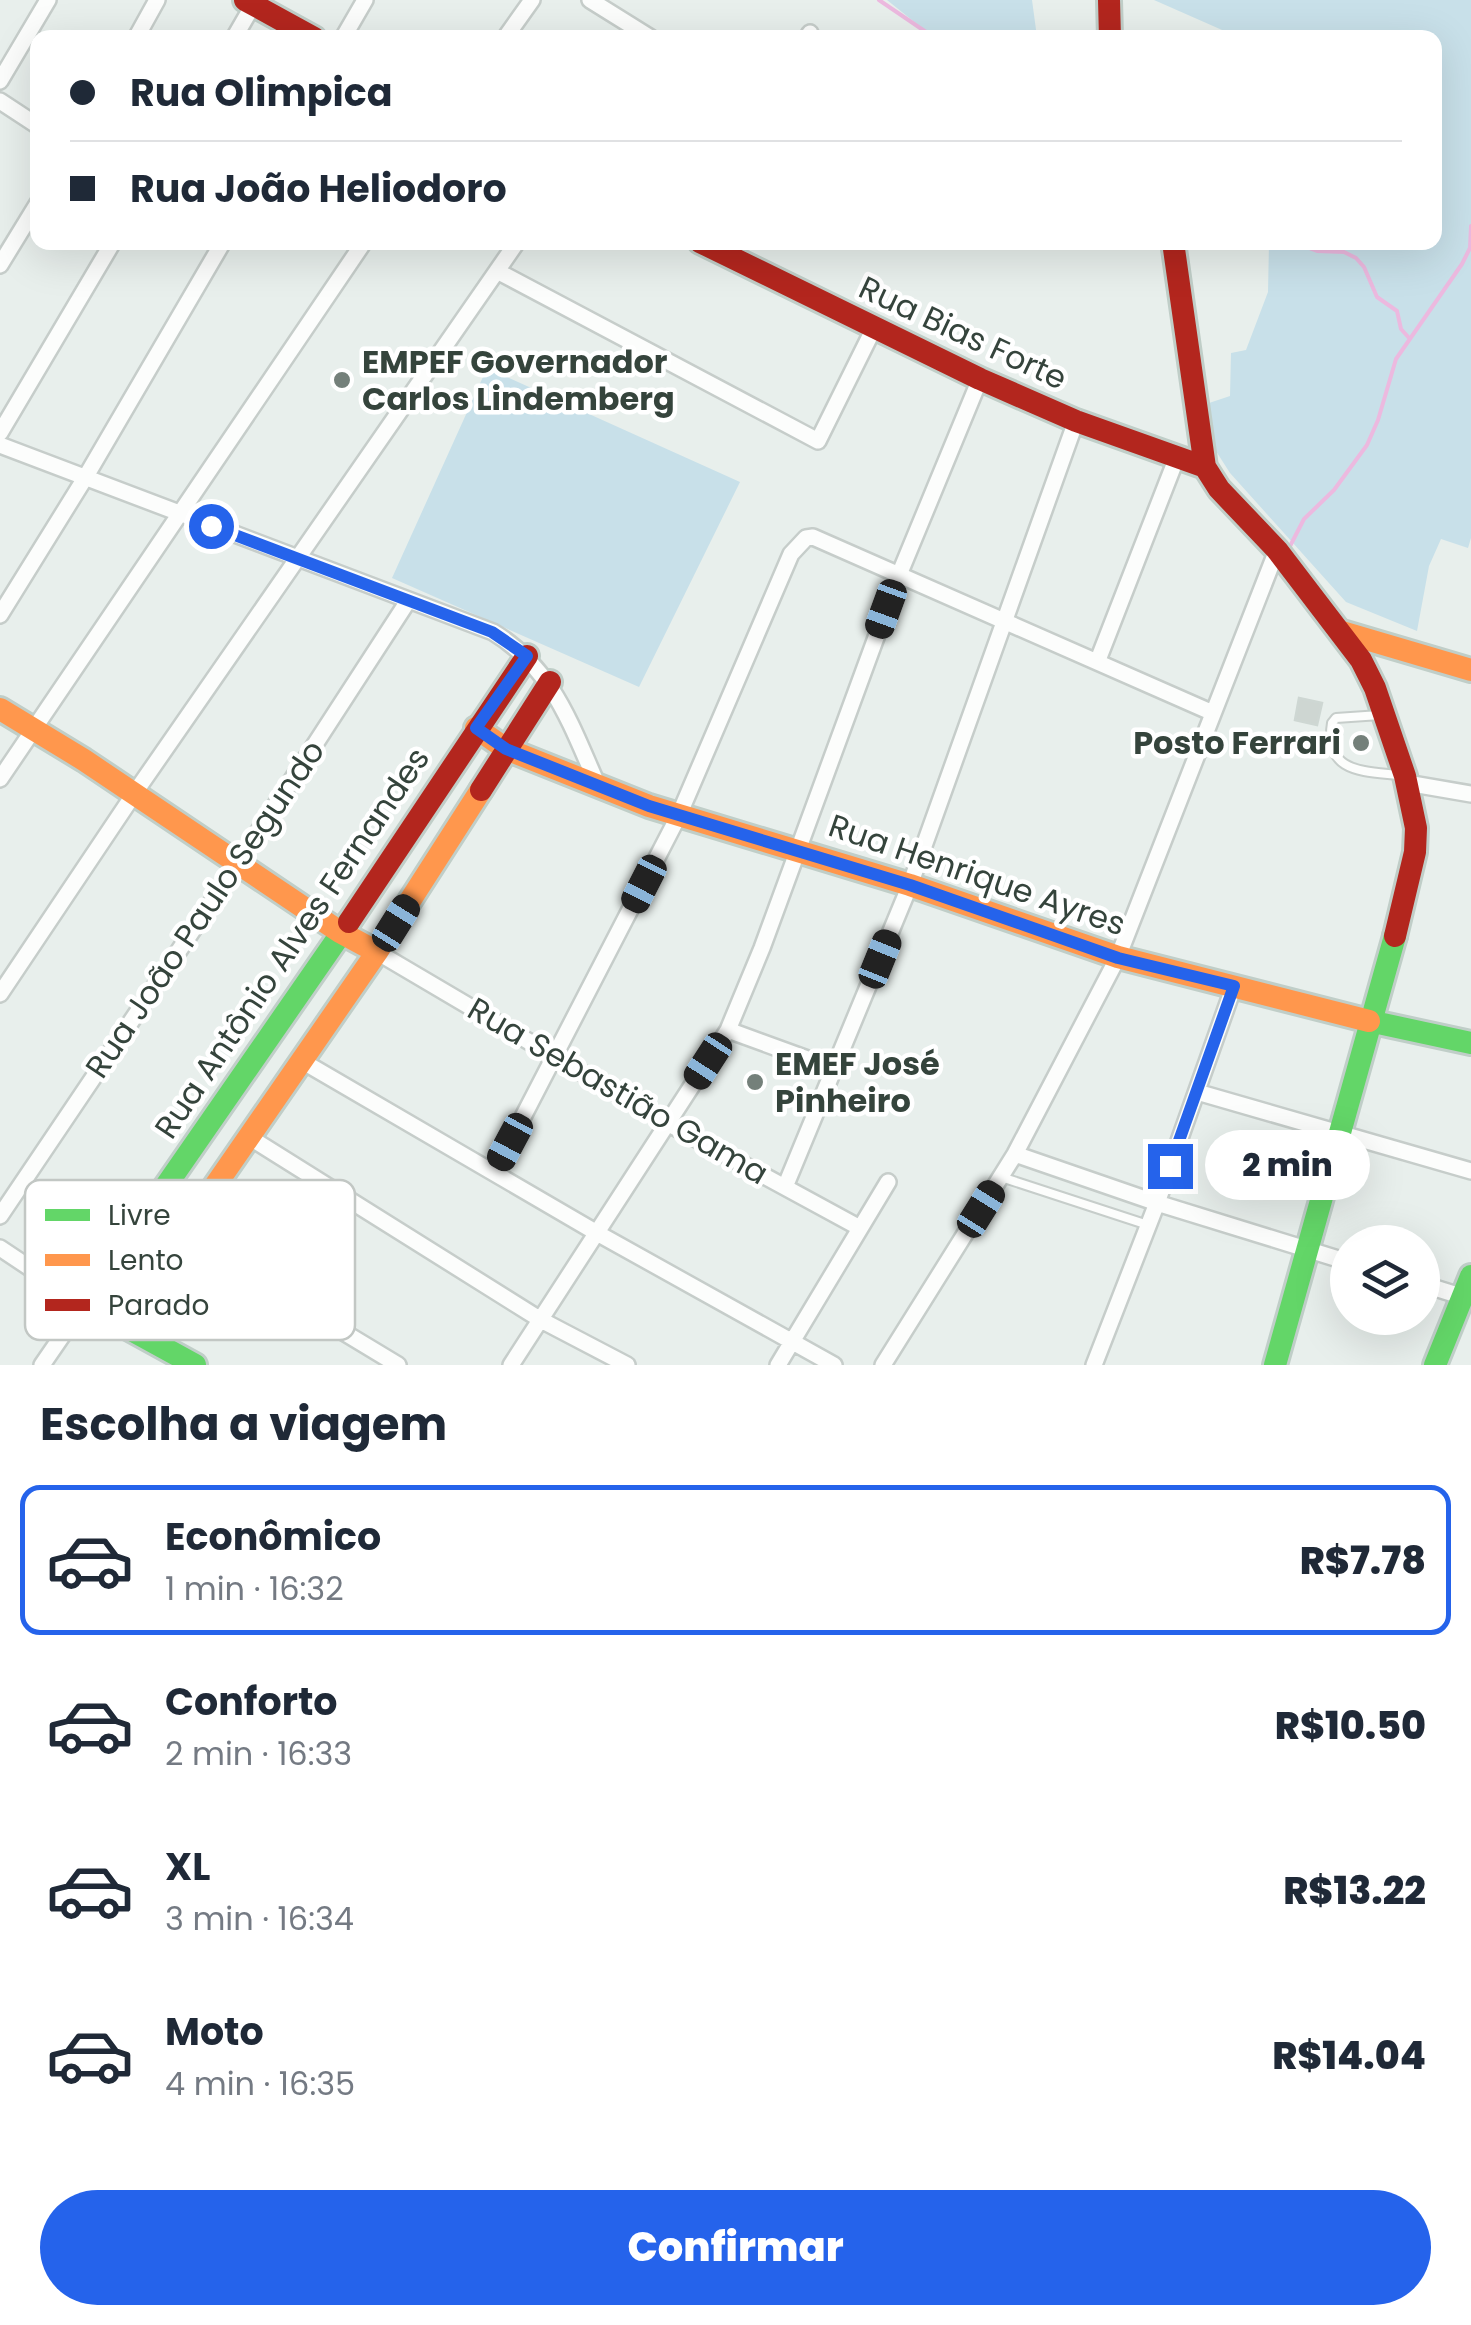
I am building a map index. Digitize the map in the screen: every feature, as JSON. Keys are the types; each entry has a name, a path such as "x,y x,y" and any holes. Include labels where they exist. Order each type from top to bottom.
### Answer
{"street":[{"path":"30,30 48,0"},
{"path":"141,30 158,0"},
{"path":"348,30 366,0"},
{"path":"511,30 532,0"},
{"path":"590,0 638,30"},
{"path":"1109,0 1110,30"},
{"path":"238,30 252,2 300,30"},
{"path":"0,81 30,30"},
{"path":"0,101 30,121"},
{"path":"0,266 30,216"},
{"path":"0,433 108,250"},
{"path":"0,615 85,478 216,250"},
{"path":"0,779 359,250"},
{"path":"0,994 512,250"},
{"name":"Rua Bias Forte","path":"716,250 980,380 1076,421 1205,467"},
{"path":"1174,250 1205,467 1219,490 1277,550 1361,660 1384,715 1414,808 1414,852 1275,1365"},
{"path":"497,272 818,440 874,328"},
{"path":"511,1365 728,1030 762,948 899,574 980,380"},
{"path":"785,1186 910,885 1076,421"},
{"path":"0,445 492,632 527,656 550,682 599,788"},
{"path":"1098,660 1177,457"},
{"path":"495,1171 678,814 800,542 813,537 1213,713"},
{"path":"884,1365 1015,1154 1118,958 1277,550"},
{"name":"Rua João Paulo Segundo","path":"0,1216 238,863 408,601"},
{"path":"1342,632 1471,670"},
{"name":"Rua Antônio Alves Fernandes","path":"171,1180 527,656"},
{"path":"219,1180 378,952 550,682"},
{"path":"0,710 340,932 378,952"},
{"name":"Rua Henrique Ayres","path":"476,728 506,749 599,788 910,885 1118,958 1471,1043"},
{"path":"1406,779 1471,794"},
{"name":"Rua Sebastião Gama","path":"378,952 668,1124 860,1228"},
{"path":"1094,1365 1234,986"},
{"path":"728,1030 836,1070"},
{"path":"302,1061 834,1365"},
{"path":"1197,1092 1471,1171"},
{"path":"249,1137 318,1180"},
{"path":"1015,1154 1330,1256"},
{"path":"778,1365 888,1182"},
{"path":"355,1203 541,1320 626,1365"},
{"path":"0,1248 25,1265"},
{"path":"1436,1365 1468,1290 1440,1286"},
{"path":"355,1339 398,1365"},
{"name":"Rua Antônio Alves Fernandes","path":"42,1365 59,1340"},
{"path":"150,1340 195,1365"},
{"path":"362,1365 374,1350"}],"lane":[{"path":"1384,715 1336,718 1332,723 1332,742 1340,762 1348,768 1406,779"},
{"path":"1001,1177 1148,1224"}],"shaded area":[{"path":"887,0 1032,0 1036,30 924,30"},
{"path":"1154,0 1471,0 1471,538 1468,548 1441,539 1429,566 1417,631 1346,602 1230,473 1214,448 1200,406 1230,396 1231,353 1246,350 1268,292 1269,250 1442,250 1442,30 1222,30"},
{"path":"487,368 740,482 639,687 392,578"}],"building":[{"path":"1299,698 1322,703 1317,725 1295,720"}],"waterway":[{"path":"879,0 923,30"},
{"path":"1288,550 1304,519 1334,490 1367,445 1396,359 1462,264 1470,248 1471,226"},
{"path":"1314,250 1344,252 1356,258 1377,297 1397,311 1401,329 1410,339"}],"traffic: fast":[{"path":"170,1180 349,922"},
{"path":"1275,1365 1395,936"},
{"path":"1369,1021 1471,1043"},
{"path":"1435,1365 1471,1276"},
{"path":"150,1340 195,1365"}],"traffic: slow":[{"path":"1342,632 1471,670"},
{"path":"0,709 84,760 340,932 377,952"},
{"path":"476,728 506,749 649,806 910,885 1118,957 1369,1021"},
{"path":"219,1180 377,952 481,790"}],"traffic: jam":[{"path":"245,0 299,30"},
{"path":"1109,0 1110,30"},
{"path":"716,250 980,379 1076,421 1205,467"},
{"path":"1174,250 1205,467 1219,489 1277,550 1361,660 1375,688 1405,776 1416,828 1415,852 1395,936"},
{"path":"349,922 527,656"},
{"path":"481,790 550,682"}],"place":[{"name":"EMPEF Governador Carlos Lindemberg","path":"342,380"},
{"name":"Posto Ferrari","path":"1361,743"},
{"name":"EMEF José Pinheiro","path":"755,1082"}],"route":[{"path":"211,526 510,642 527,656 476,728 506,749 649,806 910,885 1118,958 1234,986 1170,1166"}]}
